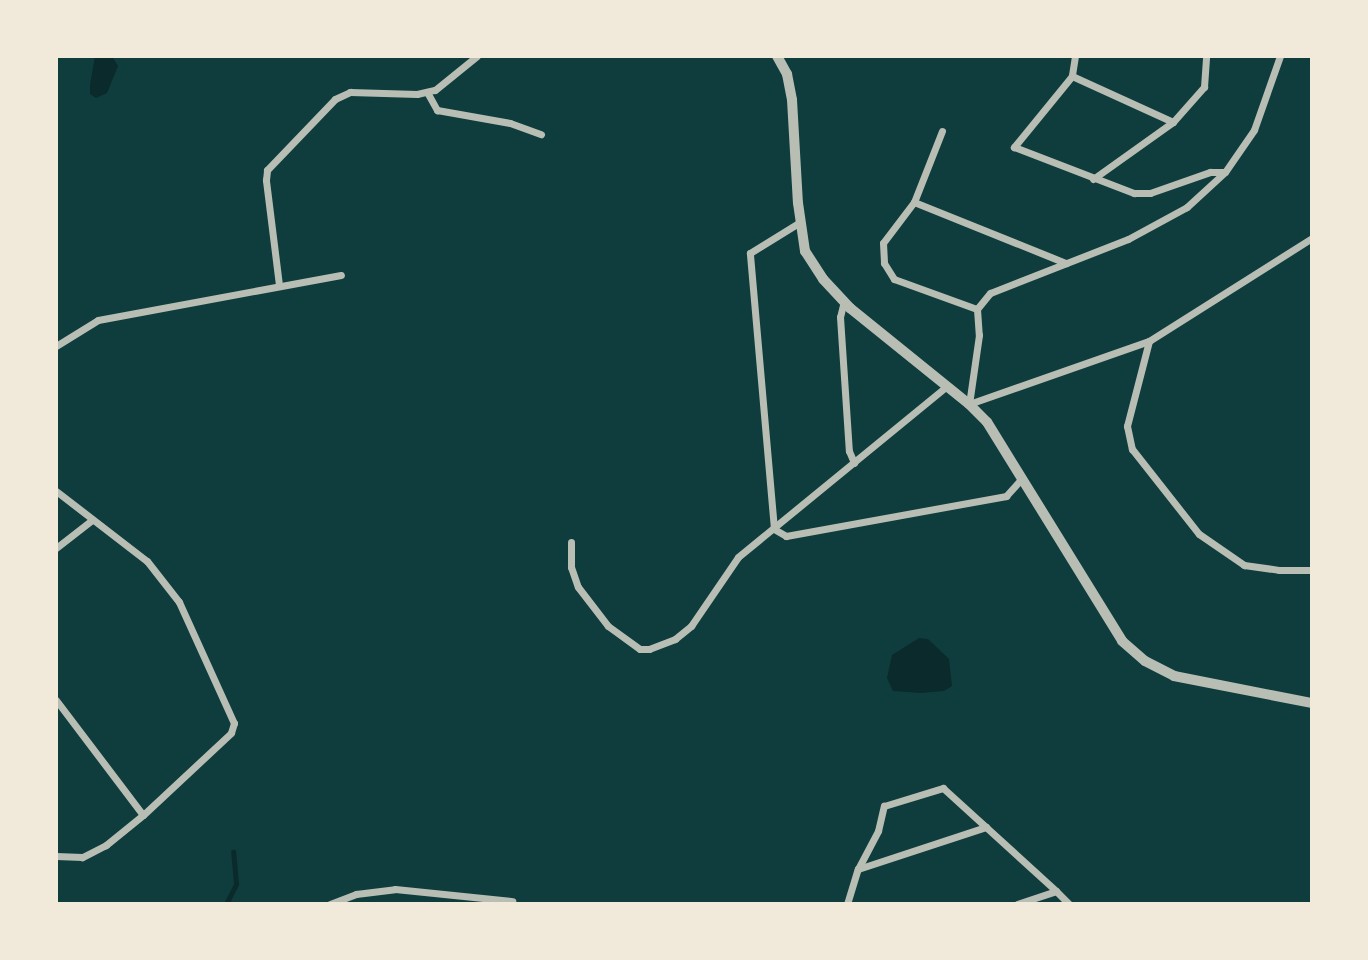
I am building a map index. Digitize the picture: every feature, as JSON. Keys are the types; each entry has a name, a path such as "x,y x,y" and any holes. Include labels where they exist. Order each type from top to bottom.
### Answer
{"street":[{"path":"279,285 267,170 335,99 350,92 435,90 477,56"},
{"path":"777,56 787,74 792,100 800,222 805,251 823,279 844,301 969,404 986,422 1122,641 1139,657 1174,676 1312,703"},
{"path":"1075,56 1072,76 1014,146 1134,193 1150,193 1210,172 1225,172"},
{"path":"1093,179 1173,122 1203,87 1206,56"},
{"path":"969,404 979,335 978,309 990,293 1128,239 1187,207 1225,172 1254,130 1280,56"},
{"path":"1072,76 1173,122"},
{"path":"427,92 437,110 510,123 541,134"},
{"path":"942,131 914,202 883,243 884,263 894,279 978,309"},
{"path":"914,202 1066,263"},
{"path":"774,529 750,253 800,222"},
{"path":"969,404 1149,341 1312,238"},
{"path":"56,345 98,320 341,275"},
{"path":"844,301 840,317 849,452 854,463"},
{"path":"1149,341 1127,426 1132,449 1138,458 1199,534 1244,565 1279,570 1312,570"},
{"path":"571,542 571,567 578,587 608,626 625,641 640,649 649,649 675,639 691,626 738,557 946,387"},
{"path":"774,529 786,536 1006,496 1022,478"},
{"path":"56,491 147,561 179,602 234,723 231,733 143,815 95,852 82,857 56,856"},
{"path":"56,548 92,520"},
{"path":"56,700 143,815"},
{"path":"847,904 858,869 878,831 884,806 943,788 1069,904"},
{"path":"858,869 986,827"},
{"path":"330,904 356,894 395,889 512,901"},
{"path":"1017,904 1056,891"}],"water":[{"path":"95,56 113,58 118,66 107,93 96,98 90,94"},
{"path":"919,638 928,639 949,659 952,686 944,691 921,693 893,691 887,678 892,655"}],"waterway":[{"path":"226,904 236,884 233,852"}]}
